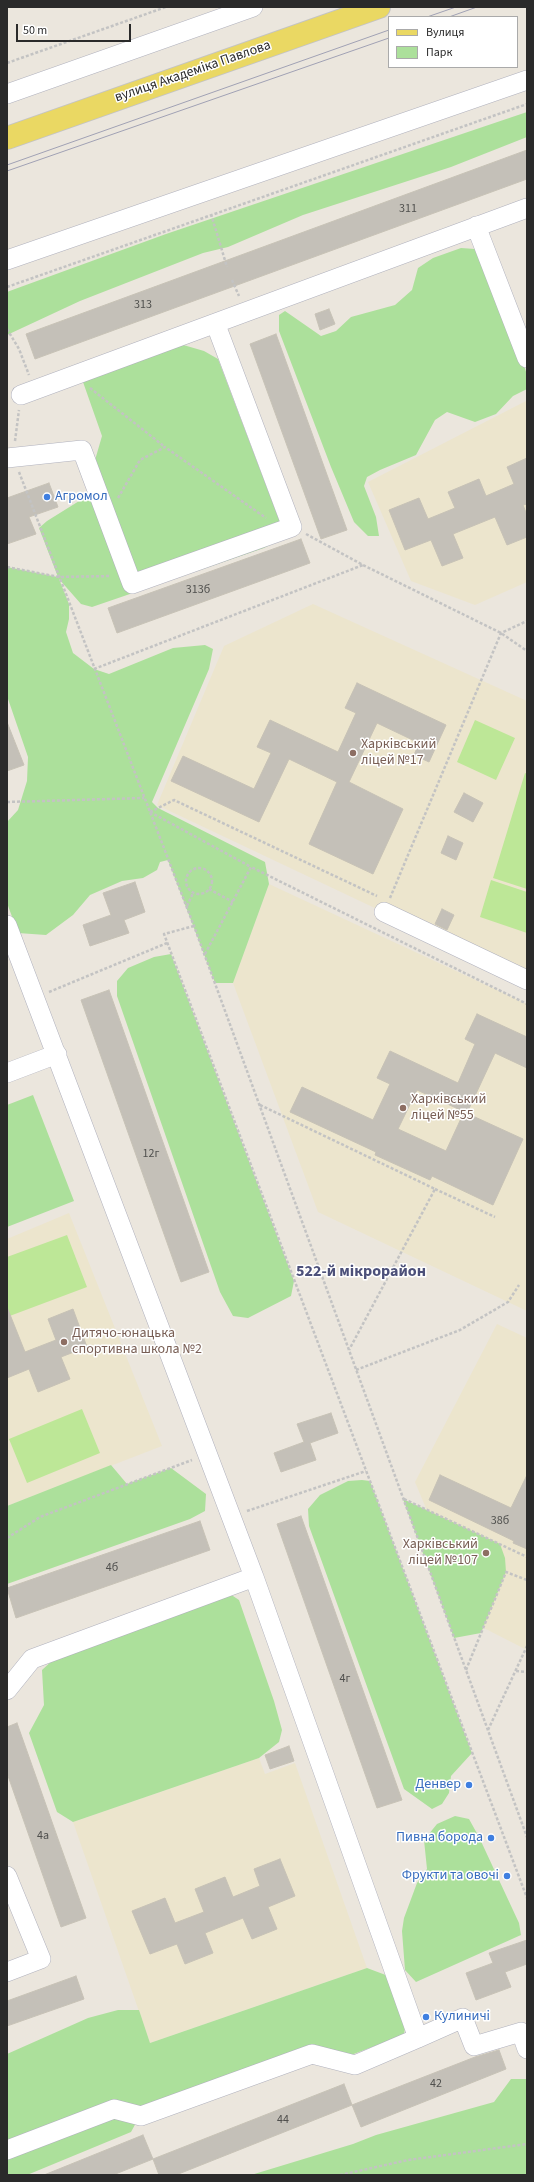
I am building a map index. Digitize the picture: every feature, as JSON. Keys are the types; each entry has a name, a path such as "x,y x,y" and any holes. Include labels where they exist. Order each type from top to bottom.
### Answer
{"main road":[{"name":"вулиця Академіка Павлова","path":"7,138 379,7"}],"lane":[{"path":"7,94 253,7"},
{"path":"7,260 527,80"},
{"path":"28,393 216,325 527,208"},
{"path":"476,226 527,358"},
{"path":"10,458 82,450 132,584 287,528 216,325"},
{"path":"386,907 527,980"},
{"path":"7,925 36,998 254,1577 418,2038"},
{"path":"7,1073 57,1054"},
{"path":"7,1690 32,1659 254,1577"},
{"path":"7,1876 41,1959 7,1972"},
{"path":"7,2150 114,2109 141,2116 312,2054 355,2065 463,2018 474,2046 521,2032 527,2049"}],"path":[{"path":"7,63 166,7"},
{"path":"7,286 527,104"},
{"path":"211,214 227,267"},
{"path":"7,329 19,349 28,393 10,458 187,907 527,1837"},
{"path":"75,376 165,447 287,528 501,633 527,650"},
{"path":"107,516 140,460 165,447"},
{"path":"94,669 363,565"},
{"path":"7,567 58,577 129,576"},
{"path":"150,812 174,800 386,907 501,633 527,621"},
{"path":"7,802 144,798"},
{"path":"150,812 251,867 527,1004"},
{"path":"204,954 251,867"},
{"path":"198,868 206,870 211,876 212,881 209,889 202,894 193,893 187,887 186,878 190,871 198,868"},
{"path":"209,889 232,902"},
{"path":"187,907 193,893"},
{"path":"194,926 164,934 167,943 527,1898"},
{"path":"36,998 167,943"},
{"path":"260,1105 496,1217"},
{"path":"349,1350 435,1188"},
{"path":"356,1370 460,1330 508,1302 520,1285"},
{"path":"7,1538 40,1516 208,1455"},
{"path":"231,1516 366,1470"},
{"path":"403,1498 527,1557"},
{"path":"466,1670 506,1572 527,1580"},
{"path":"488,1730 527,1646"},
{"path":"516,1671 527,1672"},
{"path":"340,2175 408,2160 527,2145"}],"shaded area":[{"path":"526,401 527,582 475,605 411,581 368,482"},
{"name":"Харківський ліцей №17","path":"313,604 527,701 527,980 157,805 224,646"},
{"name":"Харківський ліцей №55","path":"269,884 527,1004 527,1311 318,1212 233,983"},
{"name":"Дитячо-юнацька спортивна школа №2","path":"69,1213 162,1446 7,1506 7,1239"},
{"name":"Харківський ліцей №107","path":"497,1324 527,1338 527,1650 474,1623 415,1482"},
{"path":"259,1758 265,1774 295,1763 367,1968 150,2043 73,1822"}],"green space":[{"path":"527,112 527,137 451,167 303,215 228,247 203,253 80,301 7,335 7,292 166,234"},
{"path":"461,248 475,249 521,356 527,375 527,389 513,396 496,414 475,422 447,412 435,420 416,455 367,477 364,486 376,517 379,536 368,536 354,522 331,467 279,331 279,315 285,311 321,336 336,331 351,317 395,305 412,290 418,268 433,258"},
{"path":"180,344 204,351 218,359 283,530 279,540 264,548 92,607 81,604 59,579 69,604 69,619 66,632 73,653 94,669 109,674 173,648 205,645 213,649 209,669 152,802 158,808 265,862 269,884 233,983 215,983 168,860 160,862 157,870 143,878 122,881 90,895 73,915 46,935 18,933 7,903 7,822 18,810 27,781 28,757 7,696 7,567 58,577 39,528 47,521 92,493 91,474 102,436 83,382"},
{"path":"475,720 515,738 496,780 457,762"},
{"path":"525,773 527,774 527,889 493,878"},
{"path":"491,880 527,892 527,933 480,917"},
{"path":"171,954 294,1281 291,1296 248,1318 233,1316 220,1292 117,996 117,981 128,968 154,957"},
{"path":"33,1095 74,1201 7,1227 7,1105"},
{"path":"67,1235 87,1287 7,1317 7,1257"},
{"path":"82,1409 100,1453 27,1483 9,1439"},
{"path":"111,1465 127,1484 171,1468 206,1494 205,1511 190,1519 7,1584 7,1506"},
{"path":"348,1481 370,1481 472,1753 451,1776 449,1793 442,1804 432,1809 404,1789 309,1526 308,1509 320,1495"},
{"path":"403,1499 500,1544 505,1558 506,1572 481,1633 454,1638"},
{"path":"230,1594 239,1600 274,1701 282,1730 279,1742 259,1758 73,1822 57,1812 29,1733 44,1705 42,1670 54,1659"},
{"path":"455,1816 469,1819 479,1837 519,1923 521,1935 416,1982 405,1970 402,1931 404,1918 417,1883 427,1869 424,1840 437,1824"},
{"path":"367,1968 391,1977 405,2027 404,2035 351,2055 314,2047 143,2110 131,2132 27,2175 7,2175 7,2054 88,2018 118,2010 139,2010 150,2043"},
{"path":"511,2079 527,2079 527,2175 251,2175 353,2144 376,2135 494,2102"}],"building":[{"path":"527,150 527,179 35,359 26,334"},
{"path":"329,309 335,324 320,330 315,314"},
{"path":"276,334 347,530 321,539 250,344"},
{"path":"527,458 527,504 523,505 527,515 527,537 507,545 495,517 453,534 463,558 442,566 431,540 405,550 389,510 419,498 428,519 455,508 448,492 479,479 486,496 514,484 507,467"},
{"path":"49,483 58,507 29,517 36,534 7,544 7,498"},
{"path":"301,539 310,563 117,633 108,608"},
{"path":"357,683 446,725 429,762 414,755 419,743 377,723 349,782 403,809 373,874 309,844 337,782 289,759 259,822 171,781 183,756 254,789 271,753 257,747 270,720 338,752 356,713 345,708"},
{"path":"7,722 24,765 7,771"},
{"path":"464,793 483,803 473,822 454,812"},
{"path":"448,836 463,843 456,860 441,853"},
{"path":"135,882 145,912 124,920 129,933 90,946 83,925 111,915 103,893"},
{"path":"442,909 454,915 447,930 435,924"},
{"path":"109,990 209,1272 181,1282 81,1000"},
{"path":"477,1014 527,1037 527,1068 495,1053 467,1113 417,1090 398,1129 446,1151 464,1112 523,1139 493,1205 432,1176 430,1180 375,1155 376,1152 290,1112 302,1087 373,1120 390,1084 377,1078 390,1051 458,1083 475,1044 465,1039"},
{"path":"7,1307 25,1352 56,1340 48,1319 73,1309 87,1347 61,1357 70,1379 38,1392 29,1369 7,1378"},
{"path":"331,1413 338,1433 310,1443 316,1460 281,1472 274,1453 304,1442 297,1424"},
{"path":"440,1475 511,1508 527,1475 527,1549 513,1543 514,1541 429,1500"},
{"path":"301,1516 402,1800 377,1808 277,1524"},
{"path":"200,1521 210,1550 16,1618 7,1588"},
{"path":"17,1723 86,1918 61,1927 7,1773 7,1727"},
{"path":"289,1746 294,1761 270,1769 265,1755"},
{"path":"280,1859 295,1896 268,1907 277,1929 252,1939 243,1918 205,1933 213,1953 185,1964 177,1944 150,1954 132,1911 165,1898 175,1923 204,1912 195,1889 225,1877 233,1897 260,1886 254,1869"},
{"path":"527,1940 527,1964 505,1972 511,1987 476,2000 466,1973 493,1963 489,1953"},
{"path":"76,1976 84,1999 7,2026 7,2001"},
{"path":"499,2050 506,2069 361,2127 352,2105 475,2057"},
{"path":"344,2084 352,2105 176,2175 159,2175 153,2159"},
{"path":"143,2135 153,2159 113,2175 44,2175"}],"tram line":[{"path":"430,16 456,7"},
{"path":"452,16 477,7"},
{"path":"7,165 388,30"},
{"path":"7,171 388,38"}],"place":[{"name":"Агромол","path":"47,497"},
{"name":"Харківський ліцей №17","path":"353,753"},
{"name":"Харківський ліцей №55","path":"403,1108"},
{"name":"Дитячо-юнацька спортивна школа №2","path":"64,1342"},
{"name":"Харківський ліцей №107","path":"486,1553"},
{"name":"Денвер","path":"469,1785"},
{"name":"Пивна борода","path":"491,1838"},
{"name":"Фрукти та овочі","path":"507,1876"},
{"name":"Кулиничі","path":"426,2017"}],"district":[{"name":"522-й мікрорайон","path":"361,1272"}]}
